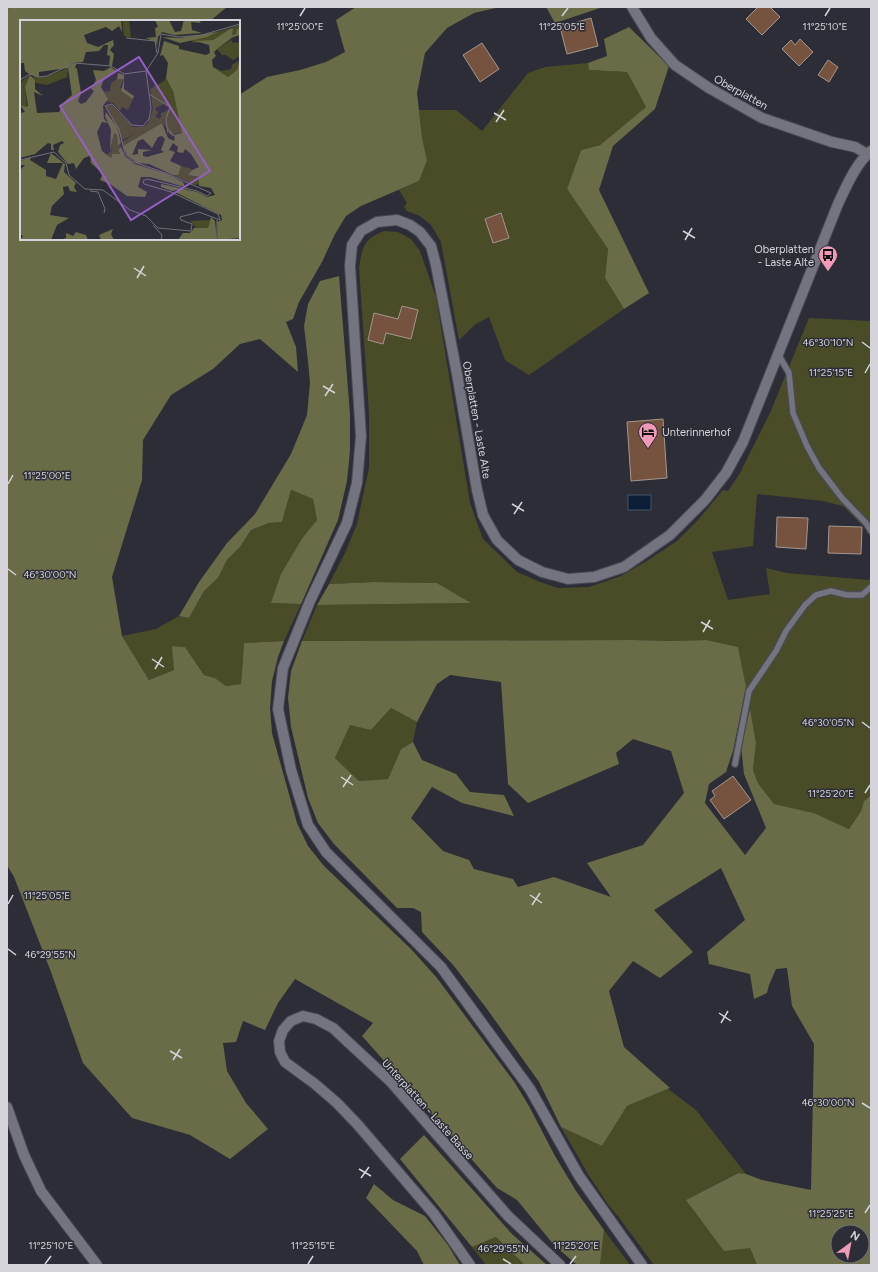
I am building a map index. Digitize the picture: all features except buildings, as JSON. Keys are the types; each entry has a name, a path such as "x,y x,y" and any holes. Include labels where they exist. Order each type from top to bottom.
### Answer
{"main road":[{"name":"Oberplatten","path":"632,7 651,38 675,65 709,88 762,118 832,142 855,147 869,153"},
{"name":"Oberplatten - Laste Alte","path":"642,1265 579,1176 530,1089 441,968 326,852 308,825 291,770 278,709 283,668 310,601 347,523 357,483 361,436 350,266 352,246 361,231 378,222 398,220 410,225 420,232 430,246 437,272 457,374 477,490 483,515 497,540 518,560 542,572 568,579 594,577 624,567 670,535 705,500 726,472 743,442 838,204 852,176 869,153"},
{"name":"Unterplatten - Laste Basse","path":"470,1265 434,1214 358,1125 337,1103 315,1084 285,1062 280,1052 279,1041 283,1030 291,1021 303,1016 316,1019 333,1028 390,1081 508,1216 560,1265"},
{"path":"7,1107 24,1155 41,1191 97,1265"}],"lane":[{"path":"778,354 789,373 793,413 813,457 819,468 842,498 871,531"},
{"path":"735,764 749,691 776,651 786,631 805,604 816,595 831,591 847,595 862,596 871,587"}],"green space":[{"path":"11,7 227,7 211,20 20,20 20,240 240,240 240,94 267,77 300,70 326,62 345,52 336,20 356,7 500,7 474,13 447,28 425,53 417,93 422,137 427,161 419,181 361,206 346,216 299,302 293,319 286,322 296,347 298,372 260,339 240,344 213,369 171,395 143,440 142,480 112,577 122,636 149,680 174,670 172,646 185,647 204,675 215,678 226,686 241,684 244,643 284,641 272,681 270,708 272,733 297,823 308,846 324,866 411,949 437,978 515,1083 576,1191 604,1230 600,1265 577,1265 554,1245 517,1200 497,1188 362,1036 373,1023 295,979 278,1003 265,1030 243,1021 236,1042 223,1043 227,1071 246,1103 268,1129 230,1159 190,1135 132,1118 83,1063 51,972 14,877 7,865 7,9"},
{"path":"546,7 603,7 555,23"},
{"path":"629,27 669,66 655,109 613,146 599,190 649,293 624,309 605,278 608,249 567,189 581,150 600,145 646,107 627,72 589,70 588,63 607,56 604,39"},
{"path":"588,63 589,70 627,72 646,107 600,145 581,150 567,189 608,249 605,278 624,309 529,375 505,360 489,317 476,324 459,340 441,242 431,225 420,216 407,211 404,207 407,203 399,190 419,181 427,162 419,110 456,110 482,131 528,73 545,67"},
{"path":"384,231 398,232 411,239 420,251 436,297 470,503 483,539 517,572 558,588 589,587 621,576 677,541 698,520 723,490 728,491 739,475 770,413 809,318 871,321 871,539 867,530 843,506 823,501 757,494 753,546 712,552 728,600 770,594 766,568 786,573 869,580 871,576 871,795 864,801 861,811 849,829 814,813 774,804 758,783 753,770 756,743 738,647 707,640 302,641 317,605 470,603 437,583 374,582 329,584 345,553 357,524 369,468 369,414 359,268 365,245 372,237"},
{"path":"339,276 350,414 350,451 347,481 338,520 301,604 271,603 281,574 303,537 317,520 313,499 291,490 282,522 269,523 251,530 240,547 227,560 218,578 204,591 189,618 179,616 199,582 227,543 255,514 291,454 307,415 310,383 304,326 308,304 320,281"},
{"path":"291,490 313,499 317,520 303,537 272,603 301,604 284,641 244,643 241,684 226,686 215,678 204,675 185,647 173,646 174,670 149,680 122,636 156,629 179,616 189,618 204,591 218,578 227,560 240,547 251,530 269,523 282,522"},
{"path":"374,582 437,583 471,603 317,605 329,584"},
{"path":"707,640 738,647 746,687 733,751 726,772 709,784 705,803 745,855 766,828 744,774 741,746 750,709 756,743 753,770 758,783 774,804 814,813 849,829 861,811 864,801 871,795 871,1265 757,1265 750,1248 724,1251 686,1200 738,1173 746,1174 762,1180 811,1190 814,1044 792,1006 787,968 776,969 767,993 754,999 750,974 709,964 707,952 745,920 721,868 654,910 693,952 660,978 633,961 609,991 624,1047 670,1088 627,1106 602,1146 561,1127 539,1082 487,1009 454,966 422,932 421,912 413,908 397,908 334,844 318,823 308,798 291,727 288,698 291,671 302,641","holes":["450,675 501,682 508,784 528,803 619,764 616,753 633,739 671,751 684,793 643,845 587,863 611,897 554,877 518,887 513,879 474,869 469,860 443,851 411,818 432,787 462,803 514,816 504,795 470,792 456,774 422,760 413,742 401,749 388,779 359,781 335,758 350,725 371,730 391,708 417,722 437,684"]},
{"path":"391,708 417,722 413,742 401,749 388,779 359,781 335,758 350,724 371,730"},
{"path":"668,1089 696,1110 746,1174 737,1173 686,1200 750,1248 757,1265 654,1265 607,1203 588,1174 561,1127 602,1146 627,1106"},
{"path":"424,1135 512,1234 547,1265 522,1265 523,1263 496,1237 472,1247 400,1159"},
{"path":"374,1184 393,1200 425,1216 448,1245 460,1265 424,1265 417,1251 366,1198"},
{"path":"604,1230 630,1265 600,1265"},
{"path":"496,1237 524,1263 522,1265 486,1265 472,1247"}],"water":[{"path":"628,495 651,495 651,510 628,510"}],"place":[{"name":"Oberplatten - Laste Alte","path":"828,272"},
{"name":"Unterinnerhof","path":"648,449"}]}
